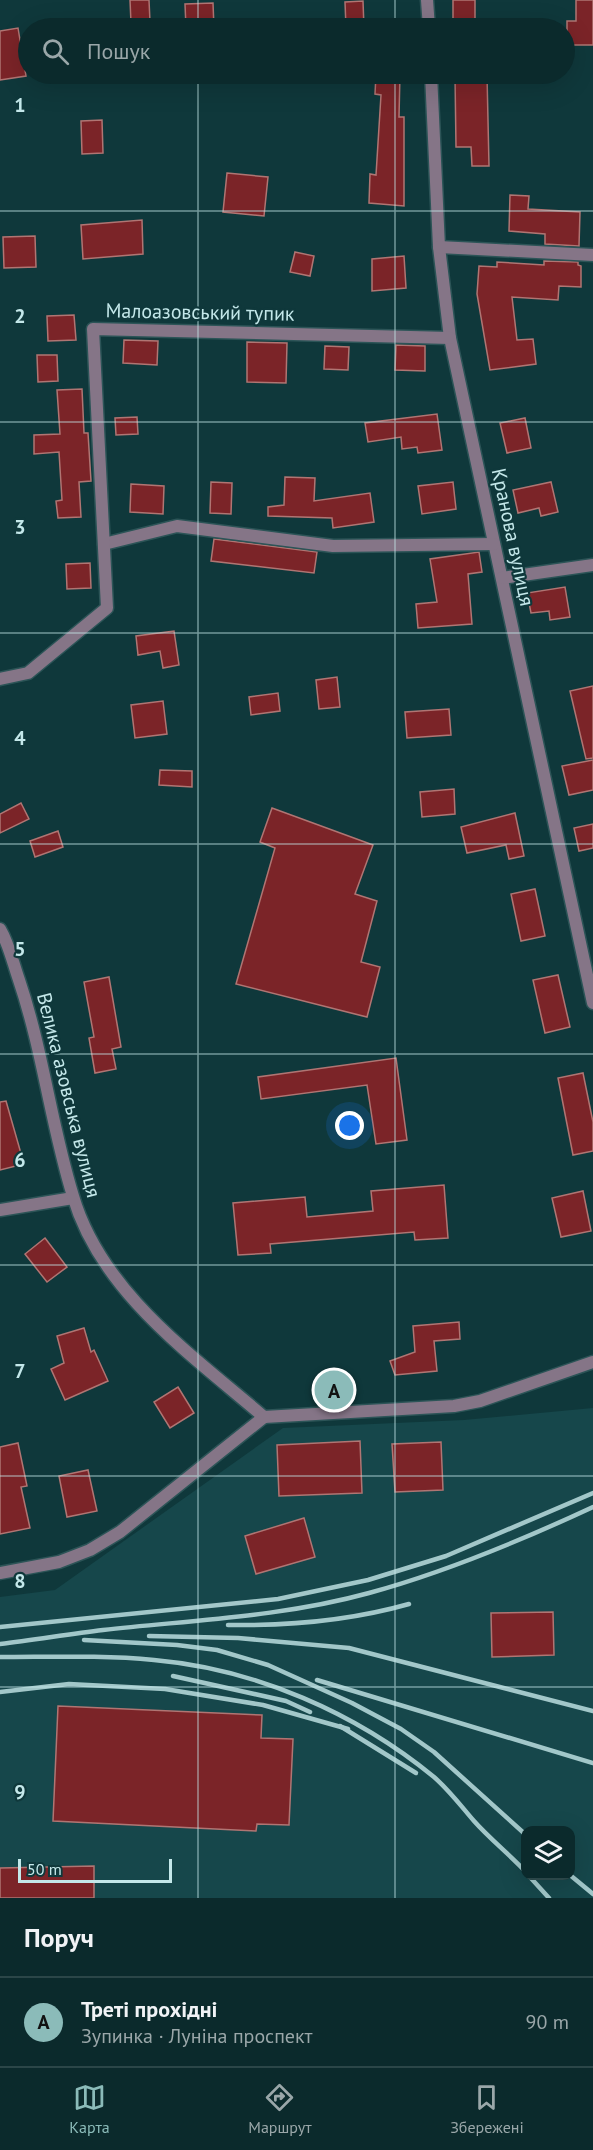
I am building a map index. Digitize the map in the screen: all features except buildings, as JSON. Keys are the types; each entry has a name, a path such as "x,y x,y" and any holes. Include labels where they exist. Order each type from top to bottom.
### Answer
{"street":[{"path":"428,0 429,18"},
{"name":"Кранова вулиця","path":"431,84 439,247 450,338 593,1003"},
{"path":"439,247 593,255"},
{"name":"Малоазовський тупик","path":"0,679 28,673 107,608 93,329 450,338"},
{"path":"104,544 177,526 333,546 494,544"},
{"path":"501,578 593,565"},
{"name":"Велика азовська вулиця","path":"0,929 33,1022 73,1198 97,1251 132,1299 264,1417"},
{"path":"0,1210 73,1198"},
{"path":"0,1573 59,1562 90,1550 120,1532 264,1417 454,1406 480,1401 593,1362"}],"shaded area":[{"path":"593,1408 593,1898 0,1898 0,1597 55,1590 283,1428 464,1420"}],"railway":[{"path":"0,1627 278,1599 368,1580 446,1556 593,1493"},
{"path":"0,1644 103,1630 270,1613 336,1601 398,1585 454,1566 593,1507"},
{"path":"228,1625 274,1625 319,1621 364,1615 409,1604"},
{"path":"149,1636 238,1638 349,1648 593,1711"},
{"path":"84,1640 177,1645 217,1650 268,1665 352,1703 401,1729 434,1752 521,1830"},
{"path":"0,1657 116,1657 192,1665 230,1673 303,1698 372,1733 434,1777 480,1828 521,1867"},
{"path":"173,1676 286,1701 310,1712"},
{"path":"317,1680 593,1763"},
{"path":"0,1692 69,1684 165,1689 263,1705 348,1729"},
{"path":"340,1726 416,1773"},
{"path":"575,1879 593,1894"},
{"path":"533,1880 549,1898"}],"place":[{"name":"Треті прохідні","path":"334,1390"}]}
